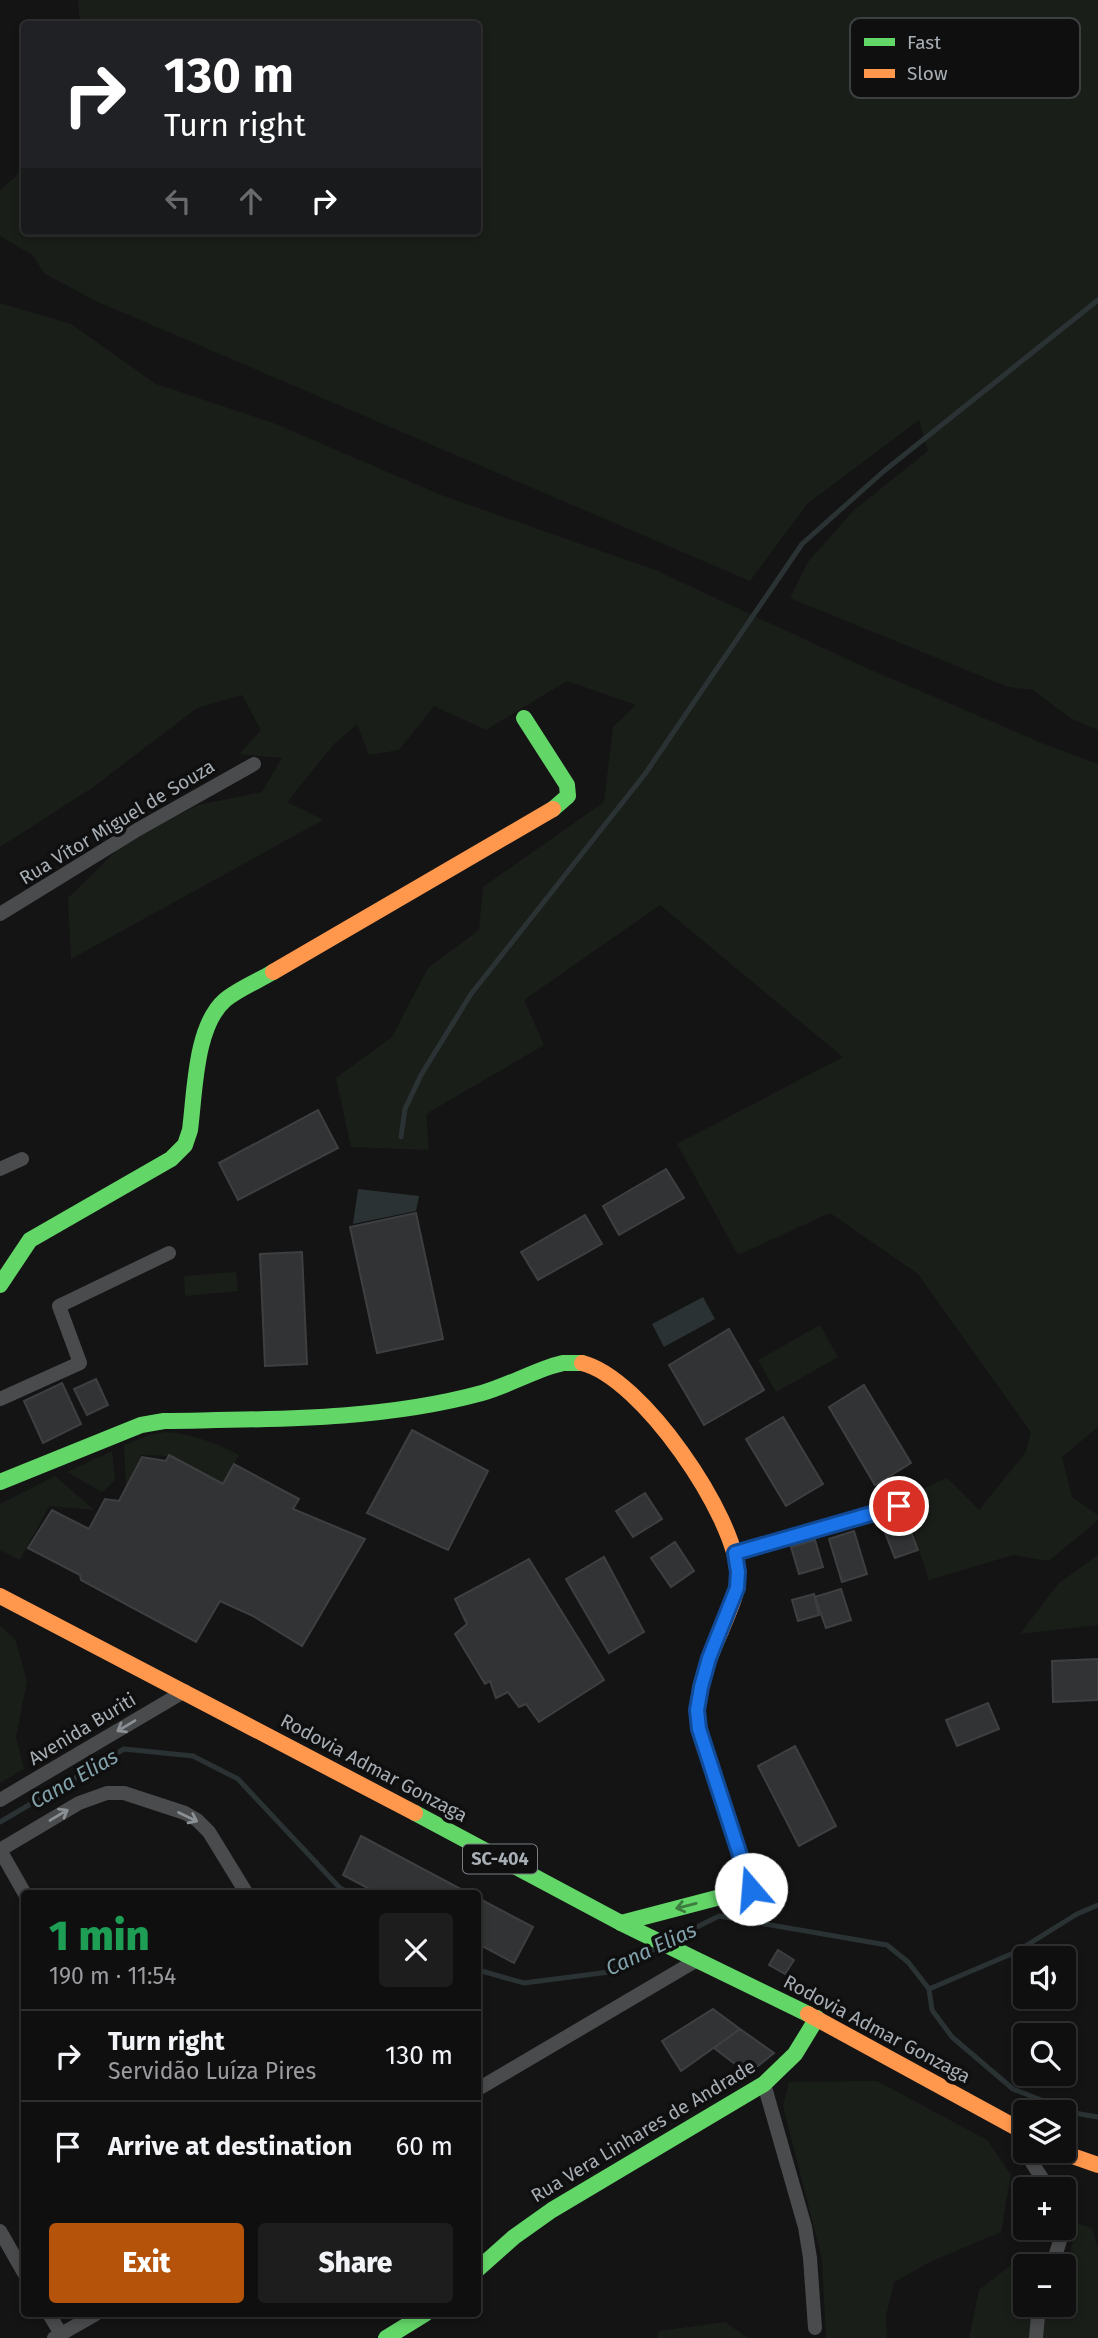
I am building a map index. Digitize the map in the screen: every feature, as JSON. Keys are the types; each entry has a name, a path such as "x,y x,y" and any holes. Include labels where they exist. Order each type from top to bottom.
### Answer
{"street":[{"path":"0,1285 30,1240 171,1159 185,1145 190,1130 203,1036 211,1017 225,1000 557,807 568,796 567,785 524,718"},
{"name":"Rua Vítor Miguel de Souza","path":"0,914 135,831 254,764"},
{"path":"0,1169 22,1159"},
{"path":"0,1399 80,1363 59,1306 169,1253"},
{"path":"2,1477 141,1425 164,1421 330,1415 424,1405 495,1389 565,1364 584,1364 601,1370 628,1390 667,1434 706,1491 735,1553 737,1588 709,1658 697,1710 699,1729 751,1889 621,1923"},
{"path":"735,1553 899,1506"},
{"name":"Rodovia Admar Gonzaga","path":"0,1596 621,1923 817,2018 1013,2127"},
{"name":"Avenida Buriti","path":"0,1800 184,1691"},
{"path":"23,1890 0,1850 79,1803 107,1793 124,1793 185,1813 197,1820 209,1832 245,1890"},
{"path":"481,2087 697,1960"},
{"name":"Rua Vera Linhares de Andrade","path":"481,2266 514,2237 552,2210 764,2084 802,2048 817,2018"},
{"path":"764,2084 805,2227 815,2328"},
{"path":"1076,2159 1098,2165"},
{"path":"0,2231 21,2268"},
{"path":"49,2317 57,2336 91,2317"},
{"path":"386,2338 420,2317"},
{"path":"1036,2338 1038,2317"}],"shaded area":[{"path":"78,0 1098,0 1098,730 1070,718 1033,690 1008,687 790,598 808,562 853,511 928,451 919,420 807,504 750,581 98,302 45,274 32,255 0,236 0,190 21,172 21,235 481,235 481,21 80,21"},
{"path":"0,303 71,324 156,384 276,424 441,495 655,570 862,666 1044,744 1098,764 1098,1427 1062,1457 1072,1497 1098,1515 1098,1520 1049,1561 1013,1555 929,1580 902,1498 947,1478 979,1510 1026,1452 1031,1432 918,1274 830,1213 738,1255 677,1144 843,1057 660,905 524,1000 544,1045 426,1114 429,1150 351,1147 336,1078 392,1037 428,968 479,930 483,887 604,802 613,727 636,705 567,681 486,730 434,706 399,750 369,755 357,724 334,744 287,802 323,820 71,959 68,898 124,843 198,805 262,792 282,758 239,754 261,730 242,695 197,708 92,788 0,847"},
{"path":"358,1189 419,1196 416,1211 353,1224"},
{"path":"236,1272 238,1291 185,1296 184,1276"},
{"path":"703,1297 715,1319 664,1347 652,1324"},
{"path":"820,1325 838,1357 776,1392 758,1360"},
{"path":"165,1432 203,1439 239,1455 223,1484 171,1456 141,1455 126,1488 124,1445"},
{"path":"112,1451 115,1480 102,1492 67,1472"},
{"path":"55,1476 94,1510 49,1506 20,1560 0,1550 0,1504"},
{"path":"1098,1555 1098,1625 1020,1634 1058,1584"},
{"path":"0,1626 15,1639 27,1681 16,1737 24,1769 0,1783"},
{"path":"877,2081 987,2140 1011,2175 1001,2232 932,2261 894,2282 886,2316 887,2338 826,2338 822,2259 783,2106 789,2082"},
{"path":"1077,2223 1092,2229 1098,2248 1098,2338 969,2338 979,2290 1013,2263 1013,2317 1076,2317 1076,2254 1070,2254 1073,2240 1076,2240"},
{"path":"725,2322 748,2338 657,2338 659,2331"}],"building":[{"path":"318,1110 338,1148 238,1200 219,1163"},
{"path":"666,1169 684,1198 619,1235 603,1206"},
{"path":"416,1213 443,1339 377,1353 350,1227"},
{"path":"585,1215 602,1244 538,1280 521,1252"},
{"path":"302,1252 307,1364 265,1366 260,1254"},
{"path":"729,1329 764,1390 704,1425 669,1365"},
{"path":"96,1379 108,1405 87,1415 74,1389"},
{"path":"62,1383 81,1424 43,1443 24,1401"},
{"path":"864,1385 911,1463 875,1485 829,1407"},
{"path":"783,1417 823,1484 786,1506 746,1439"},
{"path":"412,1430 488,1471 448,1550 367,1513"},
{"path":"169,1455 223,1484 234,1464 299,1499 293,1509 365,1539 302,1646 253,1616 220,1601 196,1642 28,1548 52,1510 89,1529 105,1499 119,1501 142,1457 166,1461"},
{"path":"645,1493 662,1519 633,1537 616,1511"},
{"path":"903,1511 918,1550 895,1558 880,1520"},
{"path":"854,1531 867,1574 842,1582 829,1539"},
{"path":"815,1540 823,1567 799,1574 791,1547"},
{"path":"675,1542 694,1571 671,1587 651,1558"},
{"path":"604,1557 644,1632 609,1653 566,1579"},
{"path":"529,1559 604,1680 539,1722 526,1704 519,1707 508,1692 496,1698 490,1681 485,1684 455,1634 467,1624 455,1599"},
{"path":"841,1589 851,1620 826,1628 815,1597"},
{"path":"814,1594 819,1615 798,1621 792,1600"},
{"path":"1098,1659 1098,1700 1053,1702 1052,1661"},
{"path":"988,1703 999,1729 957,1746 946,1720"},
{"path":"795,1746 836,1826 799,1846 758,1766"},
{"path":"361,1836 462,1890 371,1890 343,1875"},
{"path":"481,1900 533,1927 514,1963 481,1946"},
{"path":"778,1950 794,1960 785,1974 769,1965"},
{"path":"713,2009 740,2029 681,2071 662,2041"},
{"path":"740,2029 774,2053 748,2074 714,2048"}],"waterway":[{"path":"401,1137 405,1109 421,1075 471,994 645,774 802,544 884,471 1098,300"},
{"name":"Cana Elias","path":"0,1822 124,1749 193,1756 238,1779 344,1890"},
{"path":"929,1989 1016,1952 1077,1914 1098,1905"},
{"name":"Cana Elias","path":"673,1939 719,1916 887,1945 908,1962 929,1989 932,2010 952,2037 1013,2089 1074,2113 1098,2117"},
{"name":"Cana Elias","path":"481,1971 524,1983 609,1972 655,1949"}],"traffic: fast":[{"path":"524,718 567,785 568,796 553,809"},
{"path":"0,1285 30,1240 171,1159 185,1145 190,1130 202,1043 215,1011 225,1000 273,972"},
{"path":"0,1482 141,1425 164,1421 324,1417 404,1409 482,1393 563,1363 582,1363"},
{"path":"621,1923 751,1889 714,1774"},
{"path":"415,1813 621,1923 808,2014"},
{"path":"481,2266 514,2237 552,2210 764,2084 795,2054 817,2018"},
{"path":"386,2338 420,2317"}],"traffic: slow":[{"path":"273,972 553,809"},
{"path":"582,1363 606,1374 631,1394 657,1421 703,1486 721,1519 733,1550 738,1575 736,1590 707,1666 698,1703 700,1734 714,1774"},
{"path":"0,1596 415,1813"},
{"path":"808,2014 1013,2126"},
{"path":"1076,2157 1098,2165"}],"route":[{"path":"751,1889 699,1729 697,1710 709,1658 737,1588 735,1553 899,1506"}]}
